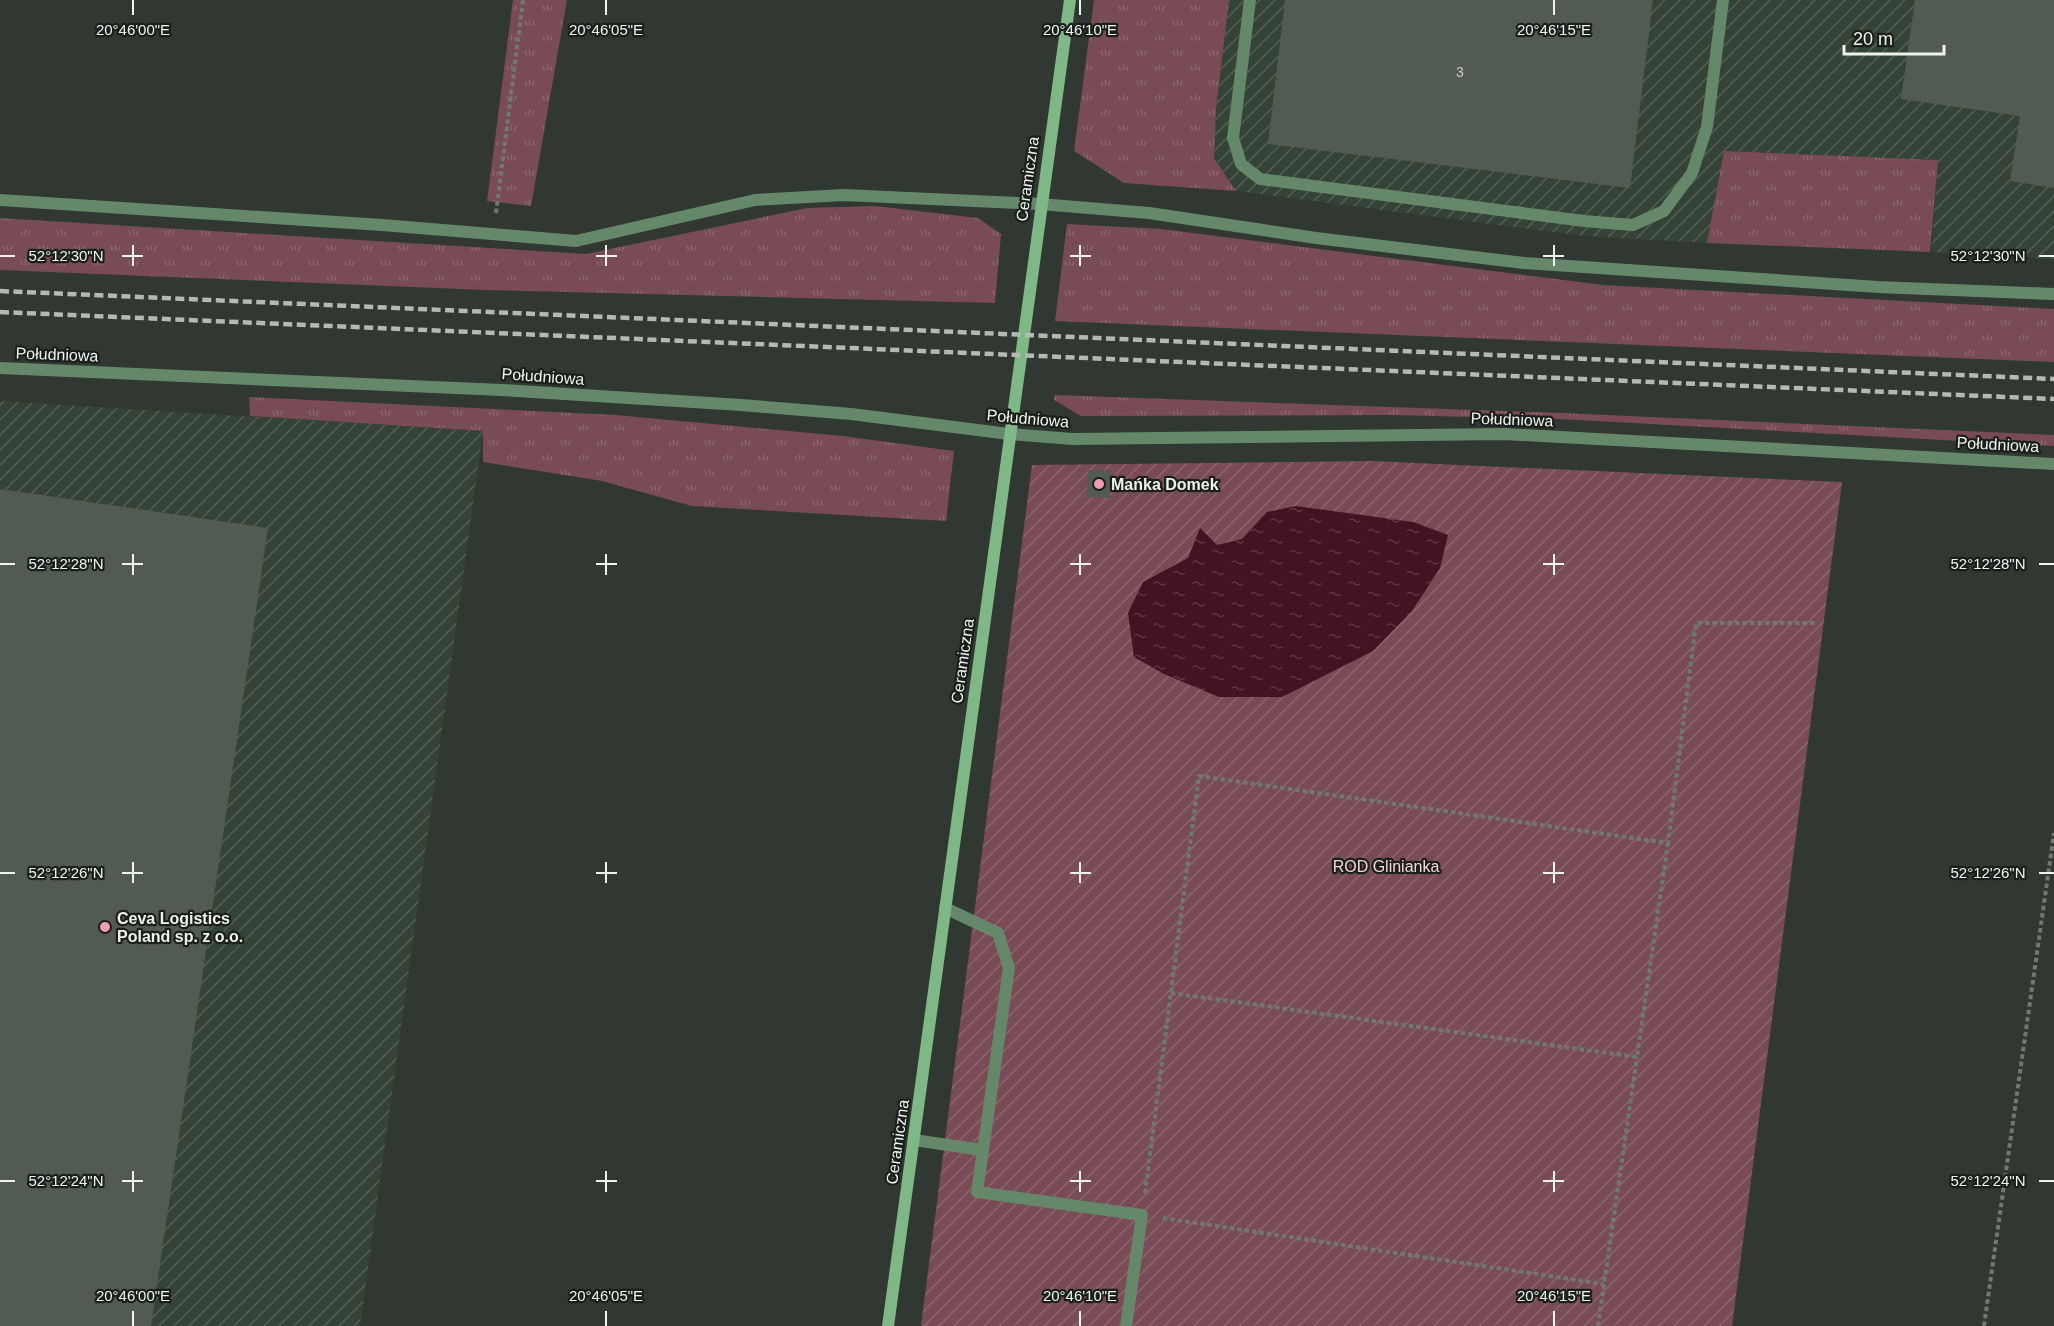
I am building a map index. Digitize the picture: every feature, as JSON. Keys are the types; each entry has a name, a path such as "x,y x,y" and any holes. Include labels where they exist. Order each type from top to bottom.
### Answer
{"main road":[{"name":"Ceramiczna","path":"888,1326 1040,204 1070,0"}],"street":[{"path":"1250,0 1233,138 1241,164 1260,179 1584,221 1633,225 1664,212 1692,173 1707,127 1724,0"},
{"path":"0,200 370,224 576,241 756,200 833,195 1040,204 1149,213 1316,238 1524,263 1878,287 2054,294"},
{"name":"Południowa","path":"0,368 502,390 670,400 851,414 1009,434 1072,439 1504,434 2054,464"},
{"path":"945,908 998,933 1009,968 976,1192 1142,1215 1126,1326"},
{"path":"914,1140 982,1150"}],"path":[{"path":"494,235 523,0"},
{"path":"1598,1326 1668,843 1696,623 1816,623"},
{"path":"1603,1284 1142,1215 1199,776 1668,843"},
{"path":"1984,1326 2054,833"},
{"path":"1171,993 1637,1057"}],"shaded area":[{"path":"1229,0 2054,0 2054,259 1931,252 1938,160 1725,151 1707,243 1585,236 1236,191 1214,158 1216,109"},
{"path":"0,401 483,431 360,1326 0,1326"}],"green space":[{"path":"513,0 567,0 531,206 487,201"},
{"path":"1094,0 1229,0 1216,109 1214,158 1236,191 1124,183 1074,151"},
{"path":"1724,151 1938,160 1930,252 1707,243"},
{"path":"875,206 978,218 1001,234 995,303 486,290 0,270 0,218 586,254 807,208"},
{"path":"1067,224 1161,229 1603,285 2054,309 2054,362 1055,321"},
{"path":"1055,395 1562,413 2054,435 2054,446 1559,419 1393,415 1081,416 1054,400"},
{"path":"249,397 616,415 843,436 954,451 946,521 692,506 602,481 483,462 483,431 250,416"},
{"name":"ROD Glinianka","path":"1372,461 1842,482 1732,1326 921,1326 1032,465"}],"water":[{"path":"1296,506 1413,522 1448,535 1440,568 1412,611 1373,651 1282,697 1219,697 1164,674 1134,657 1128,613 1143,582 1188,558 1200,528 1217,545 1242,539 1267,512"}],"building":[{"path":"1285,0 1653,0 1630,188 1268,144"},
{"path":"1915,0 2054,0 2054,188 2010,181 2020,116 1901,99"},
{"name":"Mańka Domek","path":"1088,470 1111,471 1110,498 1087,497"},
{"name":"Ceva Logistics Poland sp. z o.o.","path":"0,489 268,528 151,1326 0,1326"}],"railway":[{"path":"0,291 2054,379"},
{"path":"0,312 2054,399"}],"place":[{"name":"Mańka Domek","path":"1099,484"},
{"name":"Ceva Logistics Poland sp. z o.o.","path":"105,927"}]}
